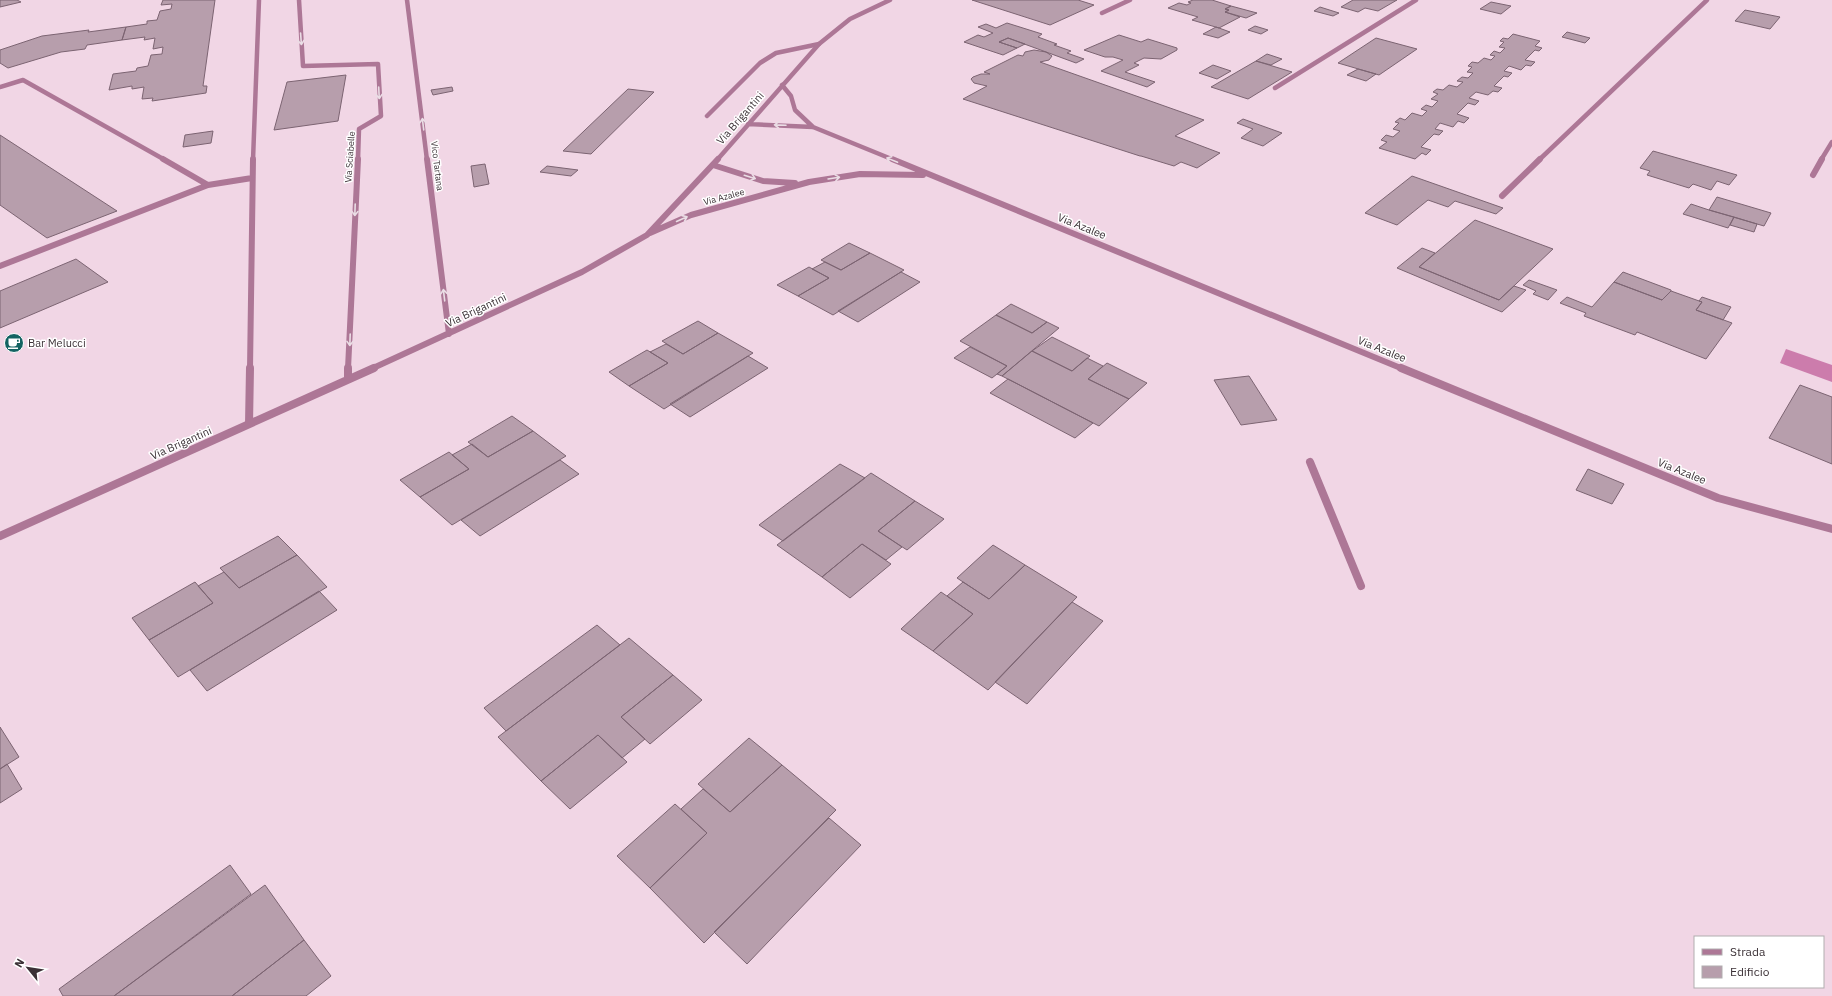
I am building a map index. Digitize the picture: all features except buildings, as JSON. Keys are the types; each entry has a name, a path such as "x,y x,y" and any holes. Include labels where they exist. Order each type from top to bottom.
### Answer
{"street":[{"path":"249,424 252,178 259,0"},
{"name":"Via Sciabelle","path":"299,0 303,66 378,64 381,116 359,130 348,379"},
{"name":"Vico Tartana","path":"407,0 449,334"},
{"name":"Via Brigantini","path":"0,536 449,334 582,272 646,235 713,164 819,44 850,19 890,0"},
{"path":"1102,13 1130,0"},
{"path":"1275,88 1416,0"},
{"path":"1502,196 1707,0"},
{"path":"708,116 760,63 776,53 819,44"},
{"path":"0,87 23,80 208,185"},
{"name":"Via Azalee","path":"782,85 791,96 795,110 813,127"},
{"name":"Via Azalee","path":"748,124 813,127 1718,498 1832,529"},
{"path":"1813,175 1832,142"},
{"name":"Via Azalee","path":"713,164 763,181 781,184 809,182 860,174 928,175"},
{"path":"0,266 208,185 252,178"},
{"name":"Via Azalee","path":"646,235 691,215 809,182"},
{"path":"1310,462 1361,586"}],"shaded area":[{"path":"1786,349 1832,365 1832,382 1780,363"}],"place":[{"name":"Bar Melucci","path":"14,343"}]}
